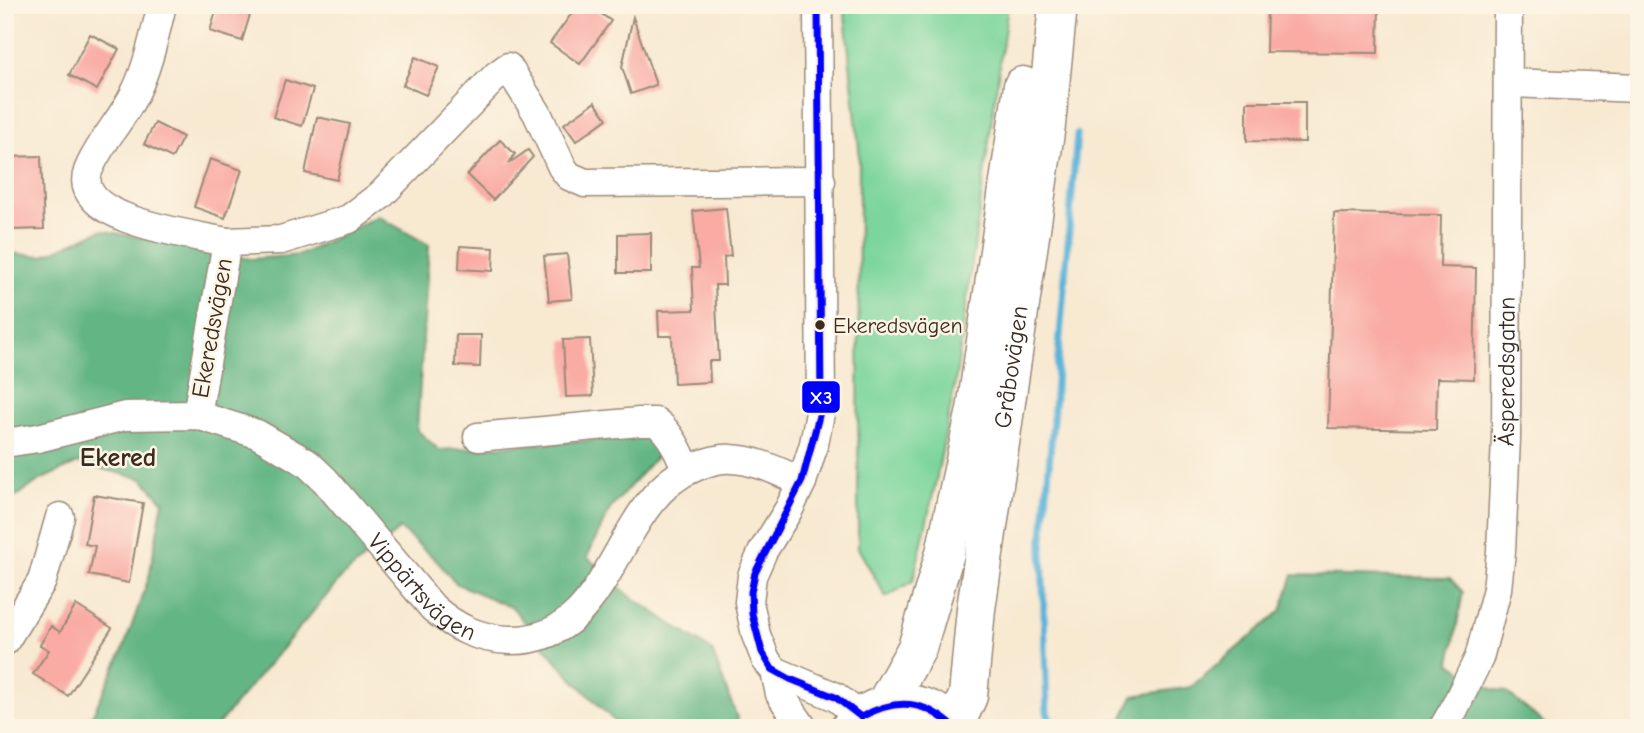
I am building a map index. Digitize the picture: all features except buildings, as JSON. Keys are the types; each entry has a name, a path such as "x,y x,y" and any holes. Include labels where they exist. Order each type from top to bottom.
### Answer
{"main road":[{"name":"Gråbovägen","path":"865,716 917,648 945,553 976,410 1021,105 1032,5"},
{"name":"Gråbovägen","path":"954,727 968,696 976,609 1046,125 1058,5"},
{"path":"865,716 897,703 923,706 954,727"}],"street":[{"name":"Ekeredsvägen","path":"162,5 136,92 87,174 87,186 98,204 120,217 227,242 281,240 349,219 381,195 497,75 508,67 537,113 562,167 575,180 585,183 821,181"},
{"path":"803,728 780,694 775,671 766,660 754,627 749,602 752,576 802,482 814,444 821,408 818,5"},
{"name":"Äsperedsgatan","path":"1443,728 1479,658 1497,589 1506,438 1510,83 1508,5"},
{"path":"1510,83 1639,88"},
{"name":"Ekeredsvägen","path":"197,415 227,242"},
{"name":"Vippärtsvägen","path":"5,443 38,438 125,416 197,415 257,434 307,463 356,515 433,608 461,629 494,639 526,640 562,628 581,611 600,586 640,516 658,491 687,470 709,461 731,459 759,463 802,482"},
{"path":"478,436 656,422 666,431 687,470"},
{"path":"6,638 42,581 60,517"},
{"path":"775,671 836,697 865,716"}],"green space":[{"path":"844,5 1008,5 955,384 936,481 913,581 886,597 858,548 859,148"},
{"path":"378,216 429,245 417,430 439,450 646,437 662,450 610,509 587,557 627,594 712,651 741,728 621,728 565,671 513,608 457,584 436,560 400,529 342,577 215,728 78,728 93,714 123,650 149,577 163,501 143,479 78,463 40,480 5,504 5,253 43,256 101,230 251,259 300,255"},
{"path":"1293,575 1450,578 1463,592 1450,663 1493,689 1506,692 1546,725 1563,728 1118,728 1133,696 1191,687 1281,611"}],"waterway":[{"path":"1054,728 1047,713 1042,549 1077,134"}],"transit line":[{"name":"X3","path":"818,5 821,408 802,481 755,573 751,592 752,614 762,652 772,669 835,697 861,717"},
{"name":"X3","path":"861,717 887,706 910,704 932,712 955,728"}],"place":[{"name":"Ekeredsvägen","path":"820,325"}],"district":[{"name":"Ekered","path":"118,457"}]}
